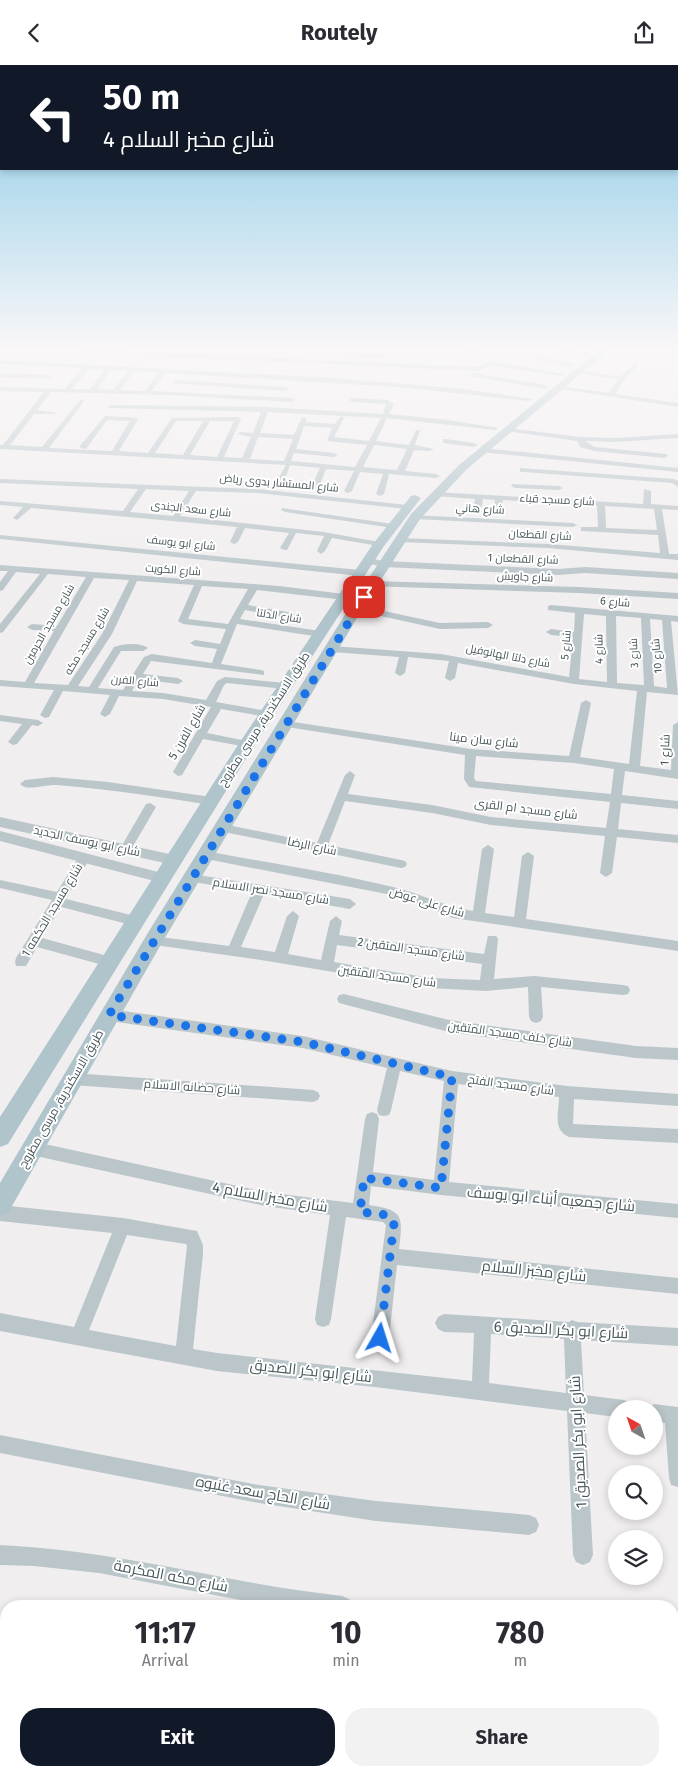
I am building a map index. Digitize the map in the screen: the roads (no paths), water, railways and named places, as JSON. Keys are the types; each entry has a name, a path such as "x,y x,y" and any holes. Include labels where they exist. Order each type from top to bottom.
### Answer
{"main road":[{"name":"طريق الاسكندرية, مرسى مطروح","path":"367,573 384,564 396,533 434,484 500,431"},
{"name":"طريق الاسكندرية, مرسى مطروح","path":"0,1205 153,941 332,649 350,603 367,573 379,544 396,533"},
{"name":"طريق الاسكندرية, مرسى مطروح","path":"1,1132 244,748 320,634 350,603"},
{"path":"244,748 267,757"},
{"path":"49,1057 76,1072"}],"street":[{"path":"2,448 17,431"},
{"path":"44,449 58,431"},
{"path":"83,447 95,431"},
{"path":"114,453 128,431"},
{"path":"153,456 167,431"},
{"path":"185,457 200,431"},
{"path":"220,459 234,431"},
{"path":"245,461 258,431"},
{"path":"279,483 299,431"},
{"path":"334,431 330,439 430,449"},
{"path":"348,491 377,431"},
{"path":"400,473 418,431"},
{"path":"516,431 580,439 623,440 678,436"},
{"path":"241,434 297,437"},
{"path":"580,439 583,445 594,449 664,456"},
{"path":"446,441 521,455 678,470"},
{"path":"2,448 245,461 358,471 434,484"},
{"path":"14,449 114,453 400,473 434,484"},
{"path":"292,451 334,455"},
{"path":"521,455 526,479"},
{"path":"315,487 323,469"},
{"path":"523,470 674,481 678,485"},
{"path":"380,494 386,475"},
{"name":"شارع المستشار بدوى رياض","path":"1,482 194,488 288,494 411,512"},
{"path":"514,498 516,483 559,488"},
{"name":"شارع مسجد قباء","path":"434,484 479,497 658,506 674,505"},
{"path":"125,514 143,487"},
{"path":"175,519 194,488"},
{"path":"647,491 647,505"},
{"path":"477,510 479,497"},
{"path":"497,512 499,497"},
{"path":"601,502 602,530"},
{"name":"شارع سعد الجندى","path":"0,503 293,531 379,544"},
{"path":"622,513 623,504"},
{"path":"17,519 29,505"},
{"path":"658,506 665,556"},
{"name":"شارع القطعان","path":"285,510 396,533 585,560 678,557"},
{"name":"شارع هاني","path":"411,512 573,525"},
{"path":"234,542 242,526"},
{"path":"584,529 662,533"},
{"path":"284,548 293,531"},
{"path":"321,551 329,535"},
{"name":"شارع ابو يوسف","path":"0,537 367,573"},
{"name":"شارع القطعان 1","path":"384,564 558,572 585,560 678,576"},
{"name":"شارع الكويت","path":"0,568 254,587 350,603 440,626 488,625"},
{"path":"0,587 14,569"},
{"path":"0,630 46,571"},
{"name":"شارع جاويش","path":"367,573 678,596"},
{"name":"شارع مسجد الحرمين","path":"28,685 91,575"},
{"name":"شارع مسجد مكه","path":"13,742 37,720 66,688 107,634 134,578"},
{"name":"شارع الدلتا","path":"199,583 183,621 232,624 320,634"},
{"path":"215,666 232,624 254,587"},
{"path":"242,607 293,616"},
{"name":"شارع 6","path":"551,608 678,619"},
{"name":"شارع 5","path":"574,681 580,611"},
{"name":"شارع 4","path":"610,613 612,685"},
{"name":"شارع 3","path":"634,769 645,688 645,616"},
{"name":"شارع 10","path":"666,618 675,692"},
{"path":"32,627 60,629"},
{"path":"551,632 578,635"},
{"path":"195,643 224,647"},
{"path":"92,690 117,649 121,647 143,648"},
{"name":"شارع دلتا الهانوفيل","path":"332,649 454,659 574,681 675,692"},
{"path":"400,673 404,655"},
{"path":"105,714 137,676 150,657 215,666 263,668 257,684 285,686"},
{"path":"450,678 454,659"},
{"path":"137,676 178,681"},
{"name":"شارع الفرن 5","path":"178,773 200,735 222,681 257,684"},
{"name":"شارع الفرن","path":"0,683 121,693 214,704 267,714"},
{"path":"574,760 586,703"},
{"path":"0,718 37,720"},
{"name":"شارع سان مينا","path":"287,724 471,753 574,760 677,775"},
{"name":"شارع 1","path":"677,775 678,725"},
{"path":"200,735 244,748"},
{"path":"471,753 470,781 473,784 678,805"},
{"path":"606,873 620,767"},
{"path":"321,848 350,775"},
{"path":"25,784 62,781 108,785 211,801"},
{"name":"شارع مسجد ام القرى","path":"341,797 432,809 491,821 678,839"},
{"path":"125,850 150,807"},
{"name":"شارع ابو يوسف الجديد","path":"0,822 174,860"},
{"name":"شارع الرضا","path":"223,827 401,864"},
{"name":"شارع ابو يوسف الجديد","path":"0,836 162,878"},
{"path":"478,917 488,849"},
{"name":"شارع على عوض","path":"206,855 392,891 420,899 453,913 678,946"},
{"path":"519,923 528,856"},
{"name":"شارع مسجد الحكمه 1","path":"21,962 84,858"},
{"name":"شارع مسجد نصر الاسلام","path":"192,878 350,904"},
{"path":"0,884 135,921"},
{"path":"233,951 260,889"},
{"path":"280,957 293,916"},
{"path":"326,967 336,921"},
{"name":"شارع مسجد المتقين 2","path":"332,939 489,960"},
{"path":"486,986 492,939"},
{"path":"34,941 110,961"},
{"name":"شارع مسجد المتقين","path":"153,941 280,957 326,967 430,983 486,986 534,981 622,990"},
{"path":"534,981 536,1017"},
{"name":"شارع خلف مسجد المتقين","path":"344,999 449,1026 636,1052 678,1054"},
{"name":"شارع مسجد الفتح","path":"109,1015 303,1042 395,1062 452,1077 567,1092 678,1100"},
{"path":"360,1212 364,1178 378,1114 395,1062"},
{"name":"شارع حضانه الاسلام","path":"76,1072 313,1096"},
{"path":"441,1188 452,1077"},
{"path":"567,1092 565,1126 570,1130 678,1136"},
{"name":"شارع مخبز السلام 4","path":"31,1149 264,1199 387,1215 394,1223 380,1338"},
{"name":"شارع جمعيه أبناء ابو يوسف","path":"364,1178 441,1188 678,1211"},
{"path":"323,1319 339,1209"},
{"path":"0,1213 123,1226 182,1234 190,1237 195,1245 183,1357"},
{"path":"78,1337 123,1226"},
{"name":"شارع مخبز السلام","path":"390,1256 678,1286"},
{"name":"شارع ابو بكر الصديق","path":"0,1322 183,1357 608,1407"},
{"name":"شارع ابو بكر الصديق 6","path":"444,1323 572,1329 678,1337"},
{"path":"480,1391 482,1325"},
{"name":"شارع ابو بكر الصديق 1","path":"572,1329 583,1555"},
{"path":"663,1414 676,1415 678,1478"},
{"name":"شارع الحاج سعد غنيوه","path":"0,1444 259,1494 376,1511 529,1525"},
{"name":"شارع مكه المكرمة","path":"0,1555 76,1559 119,1565 259,1594 300,1600"}]}
